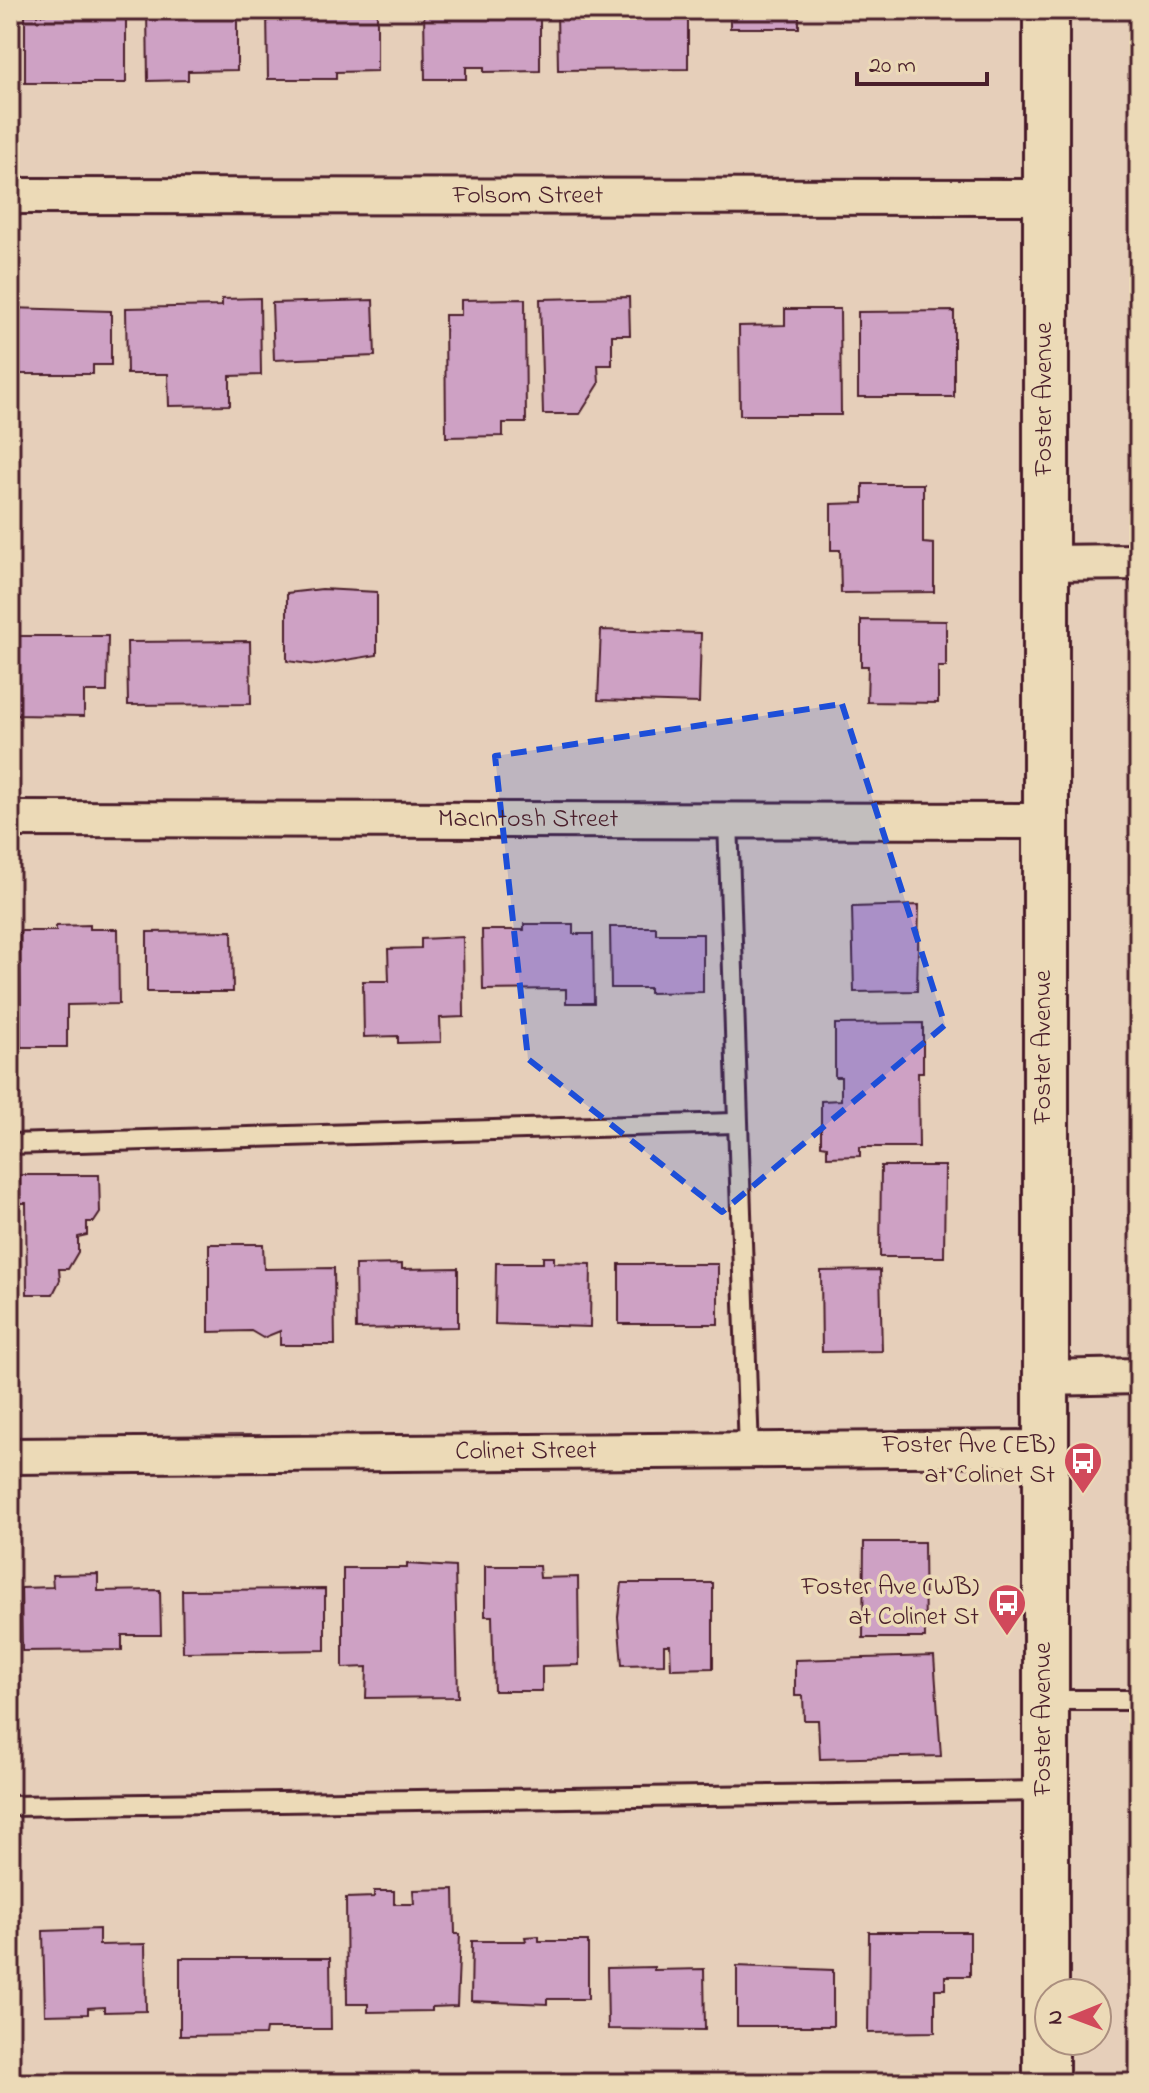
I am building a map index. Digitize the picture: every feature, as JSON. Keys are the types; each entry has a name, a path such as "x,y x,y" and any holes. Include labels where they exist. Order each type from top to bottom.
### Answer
{"street":[{"name":"Foster Avenue","path":"1046,10 1043,1448 1046,2083"},
{"name":"Folsom Street","path":"10,196 1046,197"},
{"path":"1045,563 1139,562"},
{"name":"MacIntosh Street","path":"10,819 1044,821"},
{"path":"1044,1378 1139,1376"},
{"name":"Colinet Street","path":"10,1456 749,1453 1043,1448"}],"lane":[{"path":"728,820 735,1123 749,1453"},
{"path":"10,1144 735,1123"},
{"path":"1045,1700 1139,1700"},
{"path":"10,1806 1044,1791"}],"highlighted area":[{"path":"842,704 945,1025 722,1212 528,1059 495,756"}],"building":[{"path":"45,10 82,10 81,17 94,17 94,10 126,10 126,83 25,83 25,15 45,15"},
{"path":"147,10 237,10 237,70 188,71 188,80 148,81"},
{"path":"267,10 377,10 377,71 336,72 336,79 268,79"},
{"path":"424,10 540,10 540,71 484,72 484,67 466,67 466,79 425,79"},
{"path":"688,10 688,69 558,70 557,11"},
{"path":"730,10 799,10 799,28 730,28"},
{"path":"629,297 630,335 612,335 612,365 598,365 599,384 580,414 543,414 540,299"},
{"path":"260,298 261,375 230,376 230,405 169,406 168,374 127,374 126,308 222,306 222,299"},
{"path":"525,299 526,423 503,423 503,436 446,437 445,315 461,315 461,300"},
{"path":"373,300 375,356 274,360 272,303"},
{"path":"10,308 111,311 111,365 93,365 93,374 10,374"},
{"path":"785,309 840,309 841,415 740,415 739,326 785,325"},
{"path":"954,311 954,397 858,397 858,312"},
{"path":"863,484 923,484 923,543 934,544 934,592 841,593 840,550 831,550 831,504 863,503"},
{"path":"322,589 377,592 377,655 316,665 287,661 287,593"},
{"path":"861,620 946,621 946,667 938,667 938,703 867,702 868,666 861,666"},
{"path":"601,630 701,633 699,703 598,700"},
{"path":"10,636 108,636 107,692 84,692 84,716 10,715"},
{"path":"250,641 251,704 128,705 127,642"},
{"path":"919,905 917,991 854,992 852,907"},
{"path":"524,924 573,924 573,934 593,934 594,1003 566,1003 566,989 483,990 482,930 524,930"},
{"path":"90,925 90,929 118,929 119,1004 67,1005 67,1047 21,1047 20,931 56,931 56,926"},
{"path":"610,927 656,927 656,934 703,934 703,992 649,993 649,988 611,988"},
{"path":"232,931 233,992 147,992 147,932"},
{"path":"463,937 464,1017 440,1018 441,1042 398,1043 398,1036 364,1037 363,981 389,981 388,949 421,948 421,939"},
{"path":"923,1023 923,1072 918,1072 919,1147 860,1147 860,1156 827,1157 827,1146 821,1145 821,1101 841,1100 841,1077 835,1077 835,1024"},
{"path":"881,1166 945,1166 944,1257 880,1257"},
{"path":"20,1175 99,1175 100,1213 94,1222 87,1222 87,1235 78,1237 78,1252 68,1269 59,1269 60,1280 53,1294 27,1294 26,1203 20,1203"},
{"path":"209,1244 263,1244 264,1269 334,1268 335,1345 280,1345 280,1331 263,1338 251,1331 209,1332"},
{"path":"543,1257 554,1257 554,1263 591,1264 590,1327 495,1324 496,1263 543,1263"},
{"path":"402,1264 402,1269 458,1268 458,1327 356,1329 355,1265"},
{"path":"619,1264 718,1264 718,1324 619,1324"},
{"path":"880,1270 882,1351 822,1352 821,1271"},
{"path":"864,1542 924,1542 925,1638 863,1638"},
{"path":"407,1564 455,1567 458,1697 366,1698 367,1667 343,1668 343,1568 407,1568"},
{"path":"485,1566 539,1566 540,1578 578,1577 579,1665 542,1666 542,1691 494,1691 492,1616 485,1616"},
{"path":"98,1574 98,1591 160,1590 161,1635 122,1635 122,1650 22,1651 21,1588 53,1587 52,1575"},
{"path":"622,1583 713,1583 713,1668 671,1669 670,1645 664,1645 664,1664 622,1665 618,1617"},
{"path":"325,1589 325,1650 183,1652 182,1590"},
{"path":"934,1656 941,1756 820,1759 818,1720 804,1720 803,1696 795,1696 795,1660"},
{"path":"1139,1882 1139,1919 1137,1919"},
{"path":"454,1889 455,1934 460,1934 457,2006 432,2007 432,2011 368,2012 368,2004 347,2004 346,1898 374,1897 374,1891 394,1891 394,1904 414,1904 413,1890"},
{"path":"99,1929 99,1945 145,1944 146,2011 104,2012 104,2007 88,2008 88,2014 45,2015 43,1931"},
{"path":"869,1932 970,1932 970,1976 945,1976 945,1989 935,1989 935,2032 868,2033"},
{"path":"539,1936 539,1941 588,1941 588,1999 547,1999 547,2004 471,2001 472,1941 526,1941 525,1937"},
{"path":"180,1958 330,1958 331,2029 266,2029 265,2035 180,2036"},
{"path":"1139,1964 1139,2012 1137,2012"},
{"path":"737,1966 833,1970 833,2026 737,2026"},
{"path":"654,1967 654,1970 704,1969 705,2030 608,2029 607,1968"}],"place":[{"name":"Foster Ave (EB) at Colinet St","path":"1083,1495"},
{"name":"Foster Ave (WB) at Colinet St","path":"1007,1637"}]}
